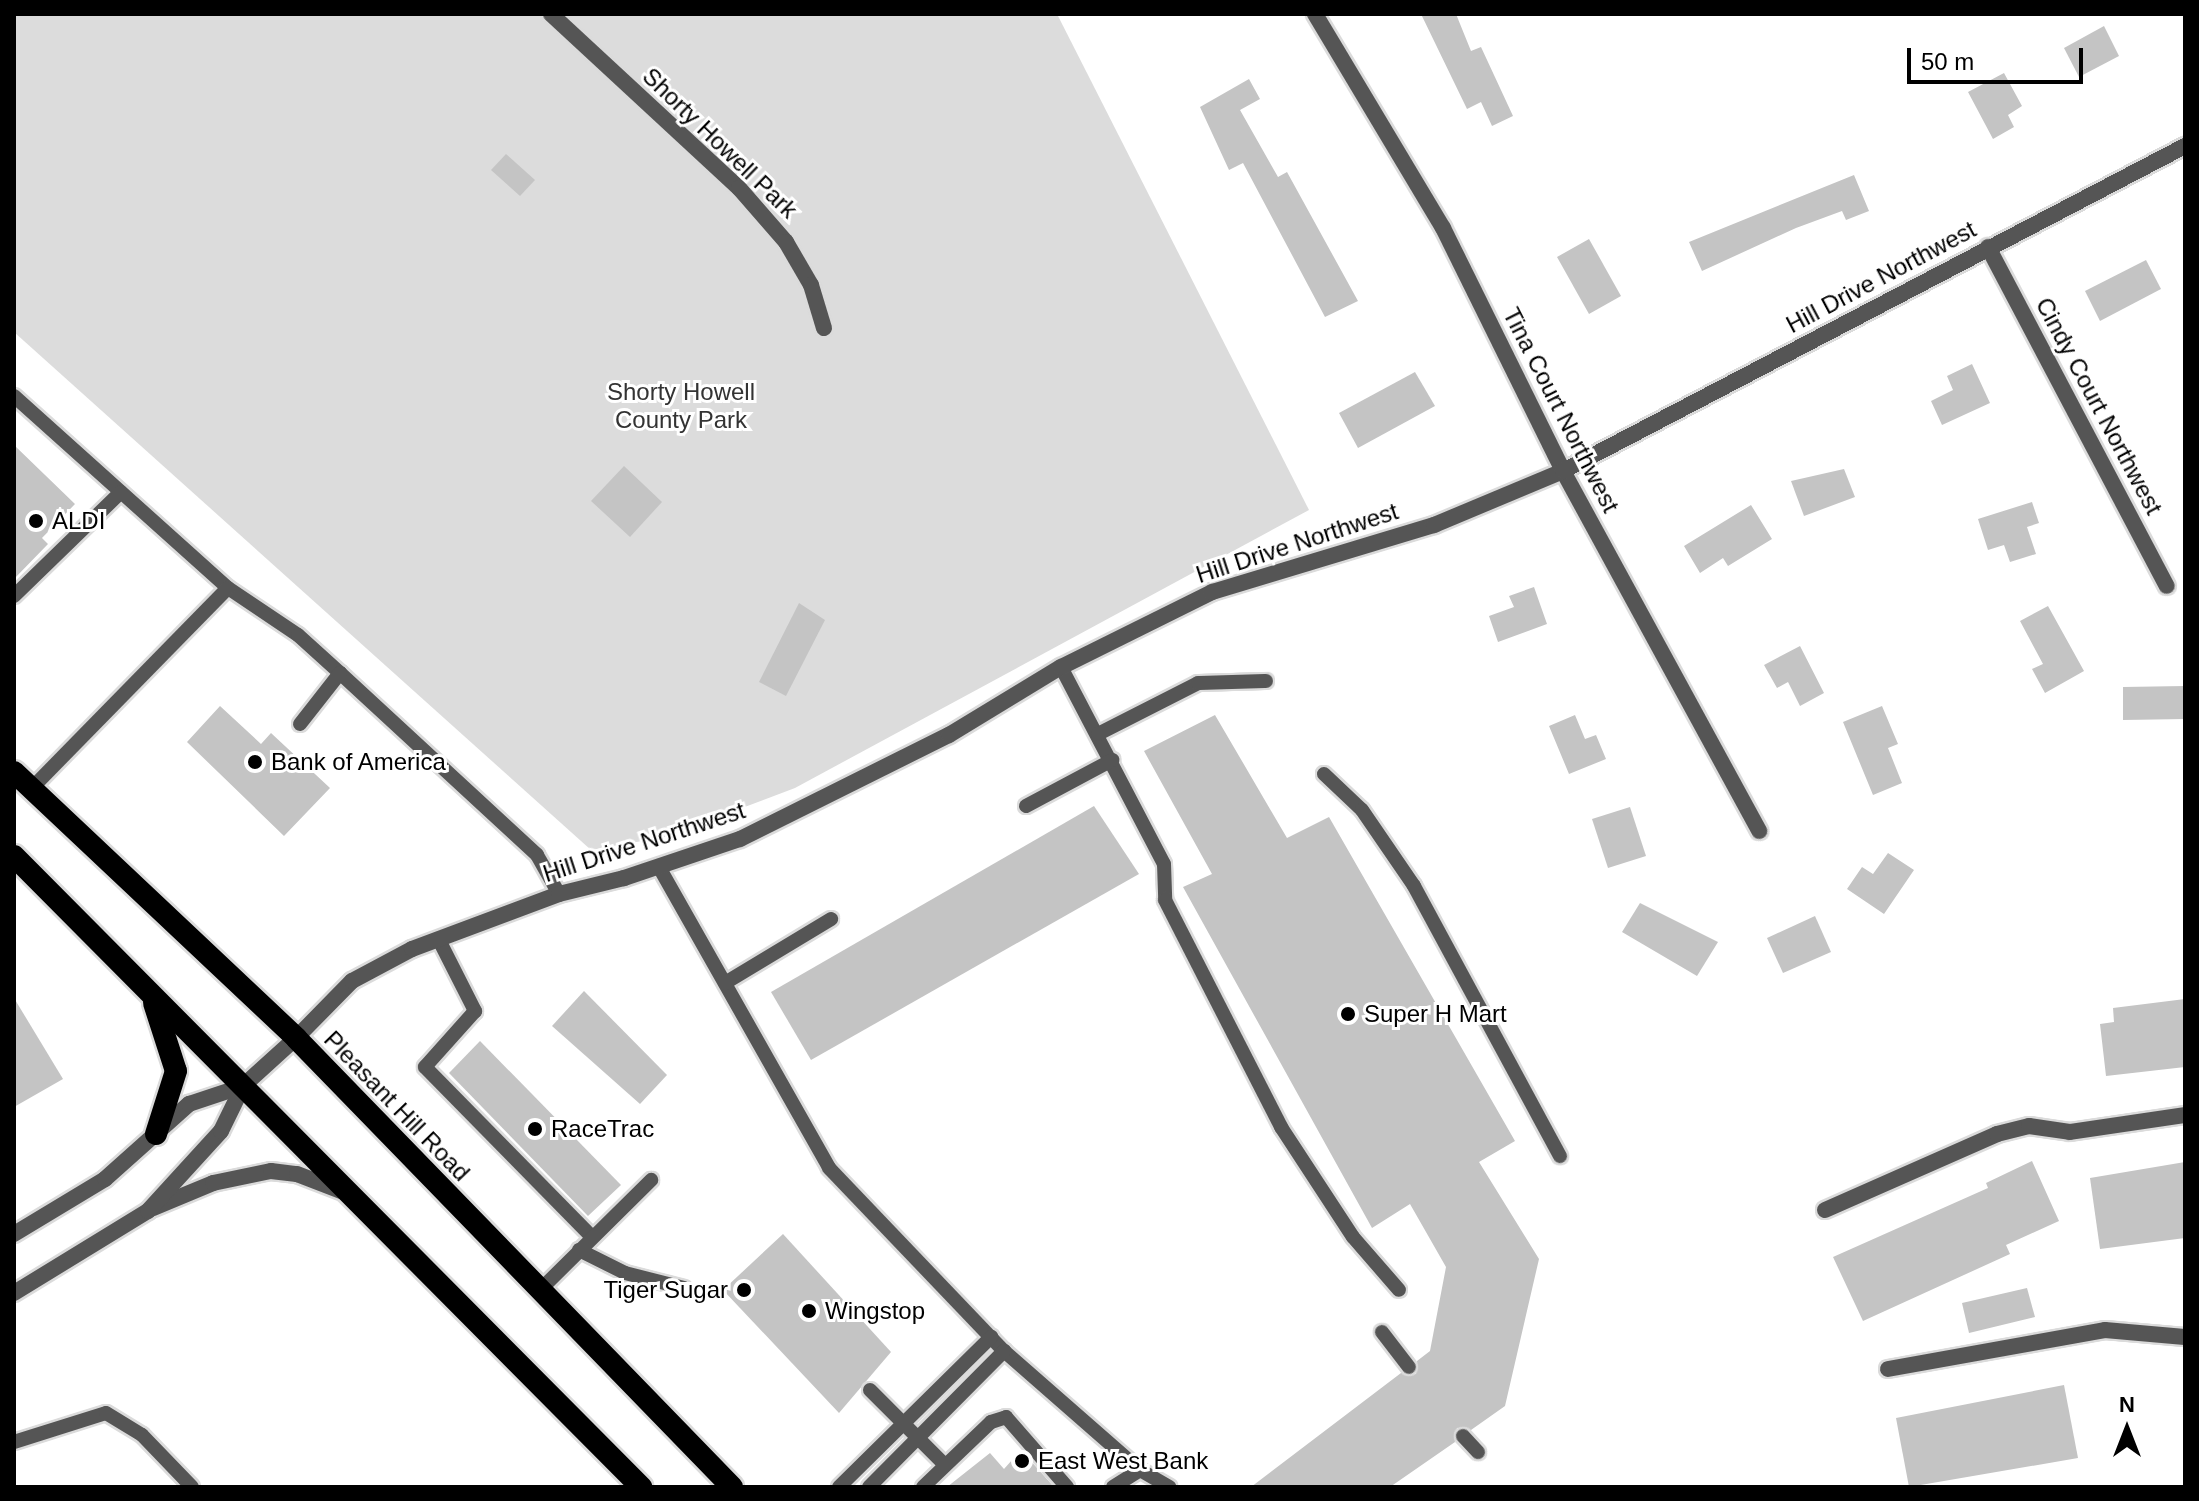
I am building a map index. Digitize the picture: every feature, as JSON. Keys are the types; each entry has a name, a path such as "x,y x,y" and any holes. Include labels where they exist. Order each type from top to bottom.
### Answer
{"highway":[{"name":"Pleasant Hill Road","path":"14,772 296,1038 732,1487"},
{"path":"14,856 641,1487"},
{"path":"151,994 176,1071 156,1134"}],"street":[{"name":"Shorty Howell Park","path":"551,14 748,199 799,263 824,328"},
{"name":"Tina Court Northwest","path":"1315,14 1443,228 1563,471 1759,831"},
{"name":"Hill Drive Northwest","path":"243,1086 352,981 439,940 559,894 659,867 754,833 949,735 1061,667 1212,592 1434,525 1563,471 2185,146"},
{"name":"Cindy Court Northwest","path":"1988,247 2167,586"},
{"path":"14,1234 105,1179 189,1104 243,1086"},
{"path":"148,1211 221,1131 243,1086"},
{"path":"1825,1210 1997,1134 2029,1126 2070,1132 2185,1115"},
{"path":"14,1293 148,1211 213,1183 271,1171 297,1174 351,1194"},
{"path":"1888,1369 2105,1330 2185,1337"}],"lane":[{"path":"14,396 228,588 298,635 340,673 537,855 559,894"},
{"path":"14,596 121,492"},
{"path":"31,789 228,588"},
{"path":"1061,667 1164,864 1165,900 1281,1127 1353,1237 1399,1290"},
{"path":"300,724 340,673"},
{"path":"1098,734 1198,683 1266,681"},
{"path":"1026,806 1112,760"},
{"path":"1324,774 1362,810 1414,886 1560,1156"},
{"path":"659,867 829,1168 1004,1351 1140,1470 1169,1487"},
{"path":"725,983 831,919"},
{"path":"439,940 475,1011 425,1067 592,1237"},
{"path":"539,1291 651,1180"},
{"path":"579,1250 625,1273 684,1288"},
{"path":"1382,1332 1409,1367"},
{"path":"839,1487 991,1337"},
{"path":"869,1487 1004,1351"},
{"path":"870,1390 943,1463"},
{"path":"14,1442 106,1413 142,1435 192,1487"},
{"path":"923,1487 943,1463 991,1422 1006,1417 1067,1487"},
{"path":"1463,1436 1478,1452"},
{"path":"1113,1487 1140,1470"}],"green space":[{"name":"Shorty Howell County Park","path":"14,14 1057,14 1309,510 795,788 665,837 591,850 14,332"}],"building":[{"path":"1421,14 1456,14 1471,51 1481,47 1513,116 1492,126 1481,102 1467,109"},
{"path":"2104,26 2119,56 2079,77 2064,48"},
{"path":"2004,73 2022,106 2008,115 2014,127 1993,139 1968,92"},
{"path":"1249,79 1260,99 1240,110 1278,177 1287,172 1358,301 1325,317 1243,163 1229,170 1200,107"},
{"path":"506,154 535,180 520,196 491,170"},
{"path":"1854,175 1869,211 1846,220 1842,211 1796,228 1702,271 1689,242"},
{"path":"1589,239 1621,296 1589,314 1557,257"},
{"path":"2146,260 2161,289 2100,321 2085,291"},
{"path":"1972,364 1990,403 1942,425 1931,401 1953,390 1947,376"},
{"path":"1415,372 1435,406 1358,448 1339,413"},
{"name":"ALDI","path":"14,445 75,504 42,538 48,544 14,579"},
{"path":"624,466 662,502 630,537 591,501"},
{"path":"1844,469 1855,497 1804,516 1791,481"},
{"path":"2032,502 2039,523 2027,527 2036,554 2010,562 2004,545 1988,550 1978,519"},
{"path":"1751,505 1772,539 1728,566 1723,558 1700,573 1684,546"},
{"path":"1534,587 1547,624 1498,642 1489,616 1514,607 1509,596"},
{"path":"799,603 825,620 786,696 759,682"},
{"path":"2048,606 2084,671 2045,693 2032,669 2043,664 2020,621"},
{"path":"1800,646 1824,693 1800,706 1788,682 1777,688 1764,665"},
{"path":"2185,686 2185,719 2123,720 2123,687"},
{"name":"Bank of America","path":"220,706 261,744 271,733 330,788 284,836 187,742"},
{"path":"1882,706 1898,744 1888,748 1902,783 1873,795 1843,722"},
{"path":"1215,715 1287,838 1329,817 1515,1141 1479,1162 1539,1259 1505,1406 1471,1430 1457,1428 1455,1442 1390,1487 1251,1487 1401,1373 1416,1374 1417,1361 1430,1351 1446,1267 1410,1204 1372,1228 1183,887 1212,874 1144,751"},
{"path":"1575,715 1585,739 1596,735 1606,759 1569,774 1549,726"},
{"path":"1094,806 1139,874 811,1060 771,992"},
{"path":"1630,807 1646,856 1608,868 1592,819"},
{"path":"1888,853 1914,870 1884,914 1847,889 1862,867 1873,874"},
{"path":"1640,903 1718,942 1697,976 1622,932"},
{"path":"1815,916 1831,952 1783,973 1767,938"},
{"path":"584,991 667,1075 640,1104 552,1026"},
{"path":"14,998 63,1079 14,1107"},
{"path":"2185,999 2185,1067 2106,1076 2100,1024 2114,1022 2113,1008"},
{"name":"RaceTrac","path":"480,1041 621,1185 588,1216 449,1073"},
{"path":"2032,1161 2059,1221 2006,1245 2010,1254 1863,1321 1833,1257 1988,1188 1986,1183"},
{"path":"2185,1162 2185,1238 2100,1249 2090,1178"},
{"path":"783,1234 891,1352 839,1413 723,1290"},
{"path":"2027,1288 2035,1317 1969,1333 1962,1303"},
{"path":"2064,1385 2078,1458 1909,1487 1896,1418"},
{"name":"East West Bank","path":"1021,1450 1054,1487 947,1487 990,1453 1004,1469"}],"place":[{"name":"ALDI","path":"36,521"},
{"name":"Bank of America","path":"255,762"},
{"name":"Super H Mart","path":"1348,1014"},
{"name":"RaceTrac","path":"535,1129"},
{"name":"Tiger Sugar","path":"744,1290"},
{"name":"Wingstop","path":"809,1311"},
{"name":"East West Bank","path":"1022,1461"}]}
